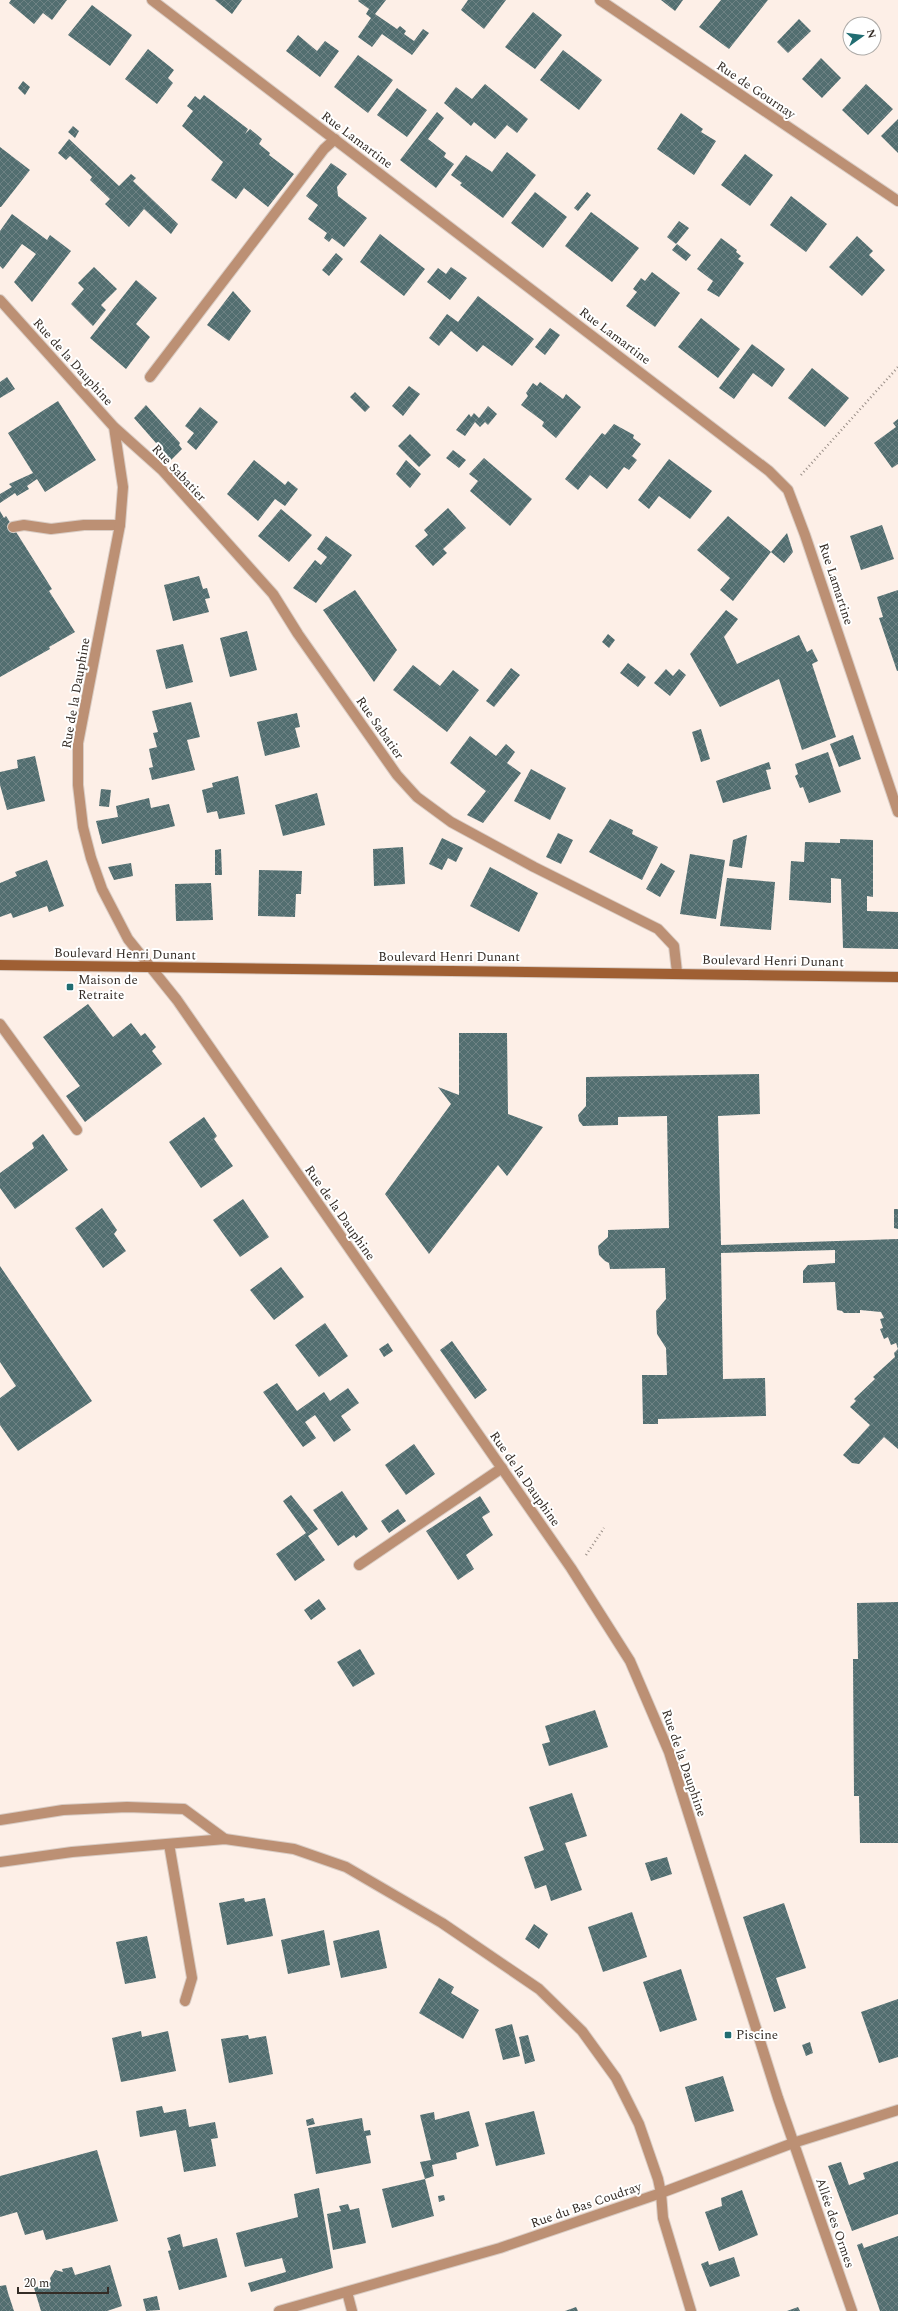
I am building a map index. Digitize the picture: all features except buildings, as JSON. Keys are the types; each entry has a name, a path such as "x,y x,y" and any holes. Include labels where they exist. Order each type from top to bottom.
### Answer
{"main road":[{"name":"Boulevard Henri Dunant","path":"0,965 677,972 898,976"}],"street":[{"name":"Rue Lamartine","path":"152,0 769,470 788,490 803,528 898,812"},
{"name":"Rue de Gournay","path":"600,0 898,201"},
{"path":"150,377 324,149 335,139"},
{"name":"Rue de la Dauphine","path":"0,300 114,427 123,487 120,525 78,743 78,785 83,827 91,858 102,889 128,939 153,967 502,1468 571,1568 630,1661 670,1752 793,2143"},
{"name":"Rue Sabatier","path":"114,427 162,470 273,594 298,634 397,775 417,797 458,826 658,929 674,946 677,972"},
{"path":"13,527 24,525 51,529 84,525 120,525"},
{"path":"0,1024 77,1130"},
{"path":"359,1565 502,1468"},
{"path":"0,1820 63,1810 127,1807 184,1809 225,1839"},
{"path":"0,1862 72,1852 225,1839 294,1849 346,1867 442,1923 539,1988 582,2031 616,2078 639,2124 658,2179 663,2218 691,2311"},
{"path":"169,1844 192,1978 185,2001"},
{"name":"Rue du Bas Coudray","path":"279,2311 500,2248 661,2193 793,2143 898,2110"},
{"name":"Allée des Ormes","path":"793,2143 852,2311"},
{"path":"347,2292 352,2311"}],"path":[{"path":"816,457 898,367"},
{"path":"571,1568 582,1562 604,1528"}],"place":[{"name":"Maison de Retraite","path":"70,987"},
{"name":"Piscine","path":"728,2035"}]}
